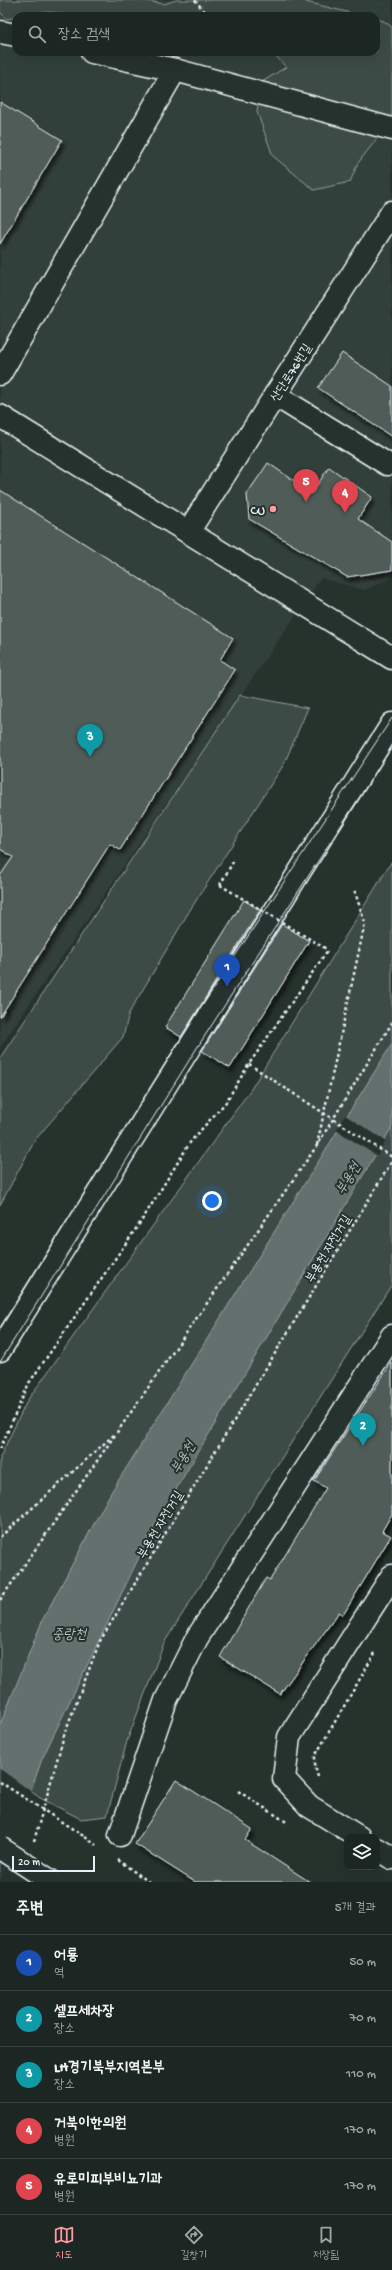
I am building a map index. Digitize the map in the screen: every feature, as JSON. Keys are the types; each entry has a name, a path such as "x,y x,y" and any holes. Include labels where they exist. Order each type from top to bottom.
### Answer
{"main road":[{"path":"0,32 12,34"},
{"path":"110,56 175,70 392,129"},
{"path":"0,374 175,70"},
{"name":"산단로76번길","path":"188,532 392,212"},
{"path":"275,395 387,464"},
{"path":"0,416 392,658"},
{"path":"0,1350 392,724"},
{"path":"120,1835 166,1700 197,1638 392,1336"},
{"path":"354,1834 309,1806 284,1779 289,1737 392,1576"},
{"path":"0,1848 52,1882"},
{"path":"380,1850 392,1858"}],"path":[{"path":"195,0 205,12"},
{"path":"0,1449 29,1383 142,1220 191,1141 226,1102 249,1064 328,950 220,885 233,862 230,861"},
{"path":"316,1147 365,923 354,889"},
{"path":"0,1600 316,1147 392,1023"},
{"path":"249,1064 392,1157"},
{"name":"부용천 자전거길","path":"34,1844 65,1732 100,1641 392,1161"},
{"path":"0,1537 120,1429"},
{"path":"319,1779 315,1766 315,1756 376,1652"},
{"path":"0,1782 85,1837"}],"shaded area":[{"path":"0,0 392,0 392,578 364,590 321,578 0,1047"},
{"path":"0,0 142,0 164,4 176,0 306,0 306,2 347,12 12,12 12,18 7,19 0,12"},
{"path":"380,20 392,27 392,119 358,163 350,182 314,190 273,156 257,112 262,82 286,67 276,56 380,56"},
{"path":"240,695 308,708 284,764 190,910 129,1013 123,1037 35,1140 0,1205 0,1058"},
{"path":"392,861 392,1284 164,1643 127,1741 107,1816 81,1819 40,1798 0,1769 0,1457 27,1401 251,1089"}],"water":[{"name":"중랑천","path":"392,1044 392,1127 154,1526 42,1759 0,1878 0,1725 43,1619 110,1494"}],"pier":[{"path":"345,1115 386,1141 377,1156 336,1130"},
{"path":"0,1769 32,1792 0,1880"}],"building":[{"path":"0,102 62,140 0,244"},
{"path":"342,353 392,386 392,437 318,388"},
{"path":"268,463 312,493 329,467 372,497 358,519 392,542 392,570 347,577 249,519 247,494"},
{"path":"0,490 233,638 220,660 235,670 120,850 110,844 0,1017 0,876 13,857 0,849"},
{"path":"244,900 260,910 181,1037 165,1027"},
{"path":"282,924 309,941 230,1068 202,1051"},
{"path":"392,1362 392,1514 382,1531 391,1536 343,1615 339,1612 280,1694 220,1657 266,1578 270,1580 326,1488 314,1481"},
{"path":"176,1780 252,1829 245,1840 310,1882 195,1882 135,1844"}],"tram line":[{"path":"0,1329 181,1038 392,718"},
{"path":"0,1362 195,1051 392,747"}],"place":[{"name":"유로미피부비뇨기과","path":"306,502"},
{"name":"CU","path":"273,509"},
{"name":"거북이한의원","path":"345,513"},
{"name":"LH경기북부지역본부","path":"90,757"},
{"name":"어룡","path":"227,987"},
{"name":"셀프세차장","path":"363,1446"}],"water label":[{"name":"부용천","path":"347,1178"},
{"name":"부용천","path":"182,1457"}]}
